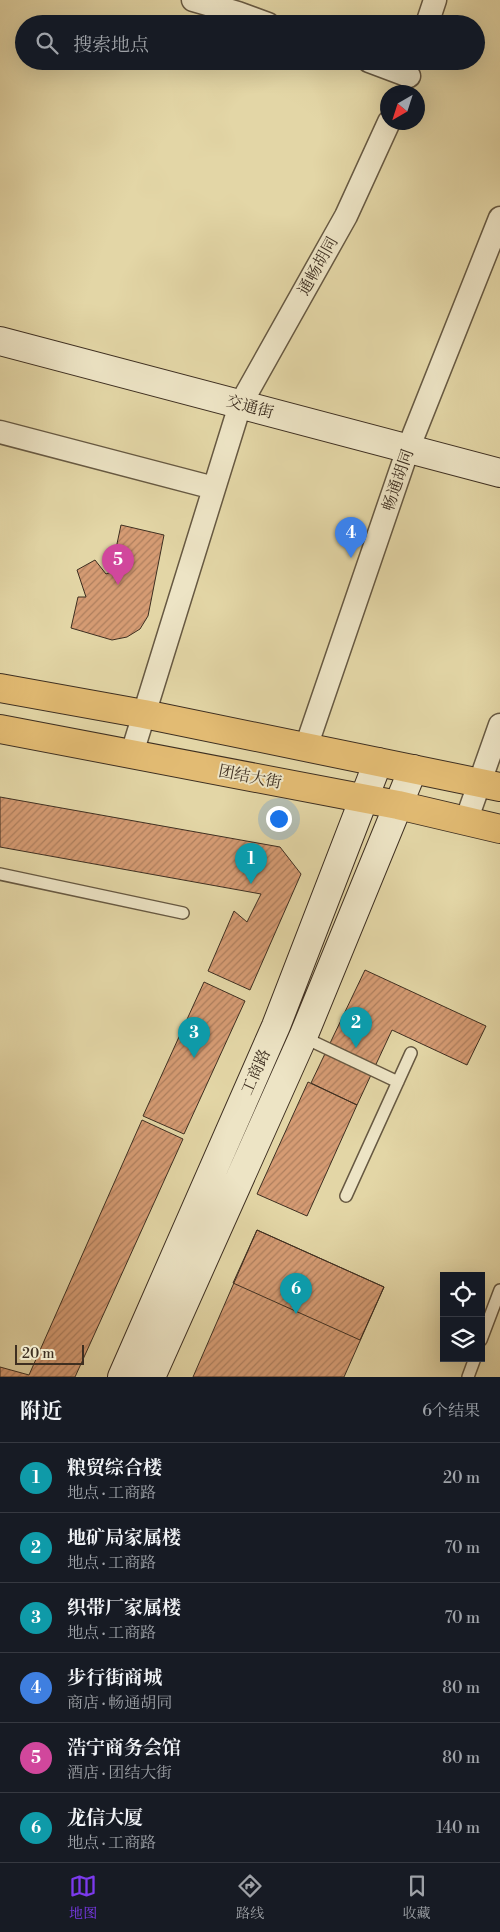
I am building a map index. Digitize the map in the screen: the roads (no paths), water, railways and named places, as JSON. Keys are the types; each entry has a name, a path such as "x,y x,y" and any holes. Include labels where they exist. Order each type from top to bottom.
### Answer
{"main road":[{"name":"交通街","path":"0,342 500,473"},
{"path":"0,688 144,714 490,785"},
{"name":"团结大街","path":"0,729 398,805 500,829"},
{"name":"工商路","path":"122,1377 276,1026 378,762"},
{"name":"工商路","path":"151,1377 302,1037 413,769"}],"street":[{"path":"193,0 246,15"},
{"path":"430,15 435,0"},
{"path":"391,70 408,77"},
{"name":"通畅胡同","path":"132,753 240,405 346,216 385,130"},
{"name":"畅通胡同","path":"306,747 408,449 500,218"},
{"path":"0,432 214,488"},
{"path":"466,821 490,785 500,724"}],"lane":[{"path":"0,874 183,914"},
{"path":"302,1037 398,1082"},
{"path":"346,1196 411,1053"},
{"path":"485,1329 500,1290"},
{"path":"468,1377 474,1362"}],"place":[{"name":"步行街商城","path":"351,558"},
{"name":"浩宁商务会馆","path":"118,585"},
{"name":"粮贸综合楼","path":"251,884"},
{"name":"地矿局家属楼","path":"356,1048"},
{"name":"织带厂家属楼","path":"194,1058"},
{"name":"龙信大厦","path":"296,1314"}]}
